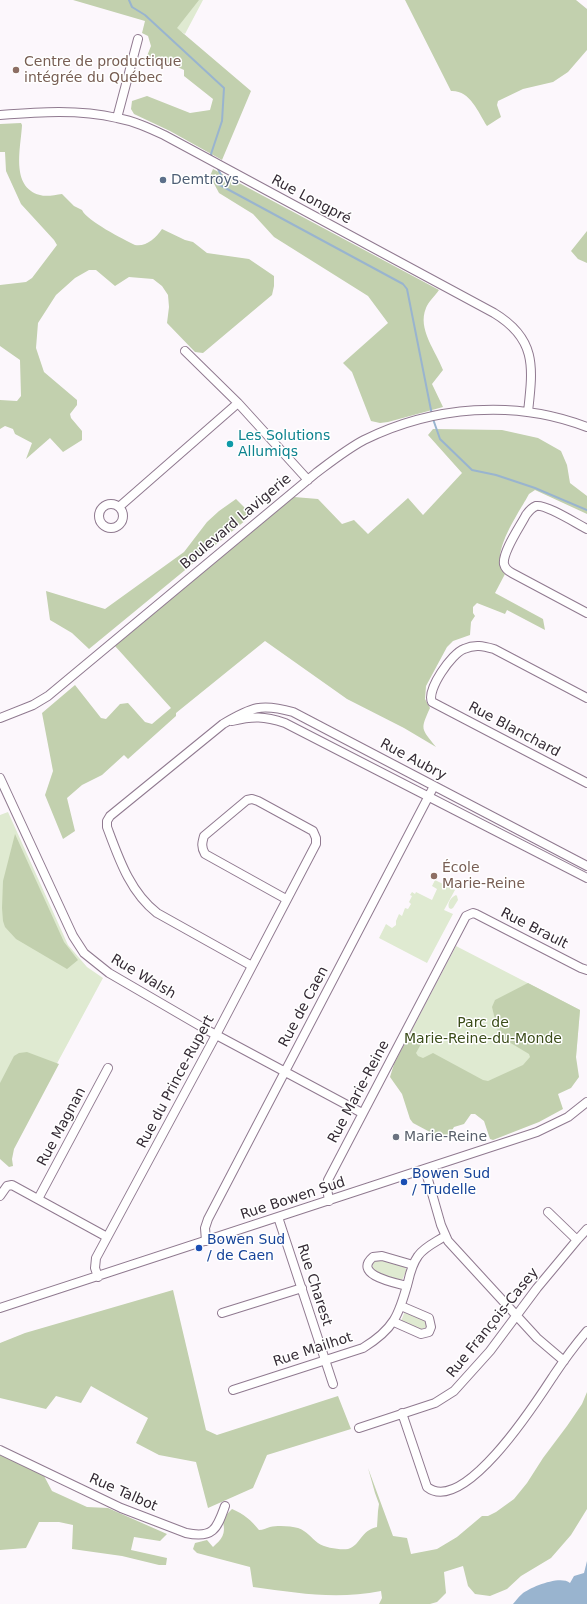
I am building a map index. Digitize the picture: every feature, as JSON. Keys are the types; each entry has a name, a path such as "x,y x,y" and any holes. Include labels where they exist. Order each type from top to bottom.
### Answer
{"street":[{"path":"117,118 138,39"},
{"name":"Rue Longpré","path":"0,115 34,112 78,112 117,118 136,123 164,135 506,320 524,342 530,360 531,380 528,412"},
{"path":"185,351 238,403 308,480"},
{"path":"119,507 238,403"},
{"name":"Boulevard Lavigerie","path":"0,718 33,705 48,696 308,480 331,462 363,441 392,428 418,419 458,411 484,410 528,412 562,419 587,427"},
{"path":"587,529 549,509 536,506 530,509 526,514 506,553 504,564 507,570 512,573 587,612"},
{"name":"Rue Blanchard","path":"587,698 494,648 478,645 463,649 451,658 447,663 430,698 432,702 587,784"},
{"name":"Rue Aubry","path":"252,966 157,913 146,904 139,896 120,864 107,827 107,821 110,816 223,724 243,712 264,706 276,707 293,712 587,866"},
{"name":"Rue Aubry","path":"223,724 250,717 267,718 284,723 587,878"},
{"name":"Rue Walsh","path":"0,778 73,936 84,953 109,973 216,1035 362,1113"},
{"name":"Rue de Caen","path":"206,1242 205,1228 208,1219 434,786"},
{"name":"Rue du Prince-Rupert","path":"98,1277 95,1263 107,1237 216,1035 316,844 316,838 313,832 252,799 247,800 204,836 202,848 205,854 286,900"},
{"name":"Rue Brault","path":"469,914 473,913 481,916 587,970"},
{"name":"Rue Marie-Reine","path":"329,1201 327,1188 328,1180 460,925 469,914"},
{"name":"Rue Magnan","path":"38,1199 108,1068"},
{"name":"Rue Bowen Sud","path":"0,1308 206,1242 546,1129 568,1117 587,1102"},
{"path":"424,1169 445,1236 452,1246 542,1343 564,1361"},
{"path":"0,1196 7,1186 12,1185 107,1237"},
{"path":"548,1212 577,1240"},
{"name":"Rue Charest","path":"278,1217 333,1384"},
{"name":"Rue François-Casey","path":"359,1428 434,1403 454,1391 490,1351 516,1315 577,1240 587,1230"},
{"name":"Rue Mailhot","path":"234,1390 363,1348 380,1337 394,1322 401,1306 413,1265 423,1250 445,1236"},
{"path":"407,1286 373,1276 368,1269 368,1264 373,1257 379,1255 413,1265"},
{"path":"222,1313 302,1288"},
{"path":"394,1322 421,1334 429,1332 432,1328 429,1318 401,1306"},
{"path":"402,1413 426,1487 436,1493 447,1492 471,1477 501,1448 525,1418 564,1361 587,1331"},
{"name":"Rue Talbot","path":"0,1450 122,1508 186,1533 196,1535 207,1534 213,1531 217,1527 225,1506"}],"green space":[{"path":"73,0 199,0 177,28 251,91 222,160 170,131 134,114 131,109 132,101 147,96 190,113 210,110 213,99 184,76 184,70 169,63 147,56 151,46 148,36 142,33 145,21"},
{"path":"128,0 203,0 185,34"},
{"path":"405,0 576,0 587,9 587,50 568,72 553,82 523,89 498,101 497,105 501,117 487,126 473,103 468,98 463,94 451,91"},
{"path":"21,123 19,165 24,184 31,191 42,196 62,194 74,206 82,210 98,224 135,245 143,245 147,243 157,236 162,229 185,240 193,242 207,253 249,259 274,276 272,295 203,353 195,352 167,323 169,307 168,295 162,286 153,279 129,277 115,286 96,270 89,270 75,278 56,295 38,323 36,348 44,372 77,400 77,405 70,414 71,418 82,431 82,440 63,452 50,438 26,459 32,443 15,434 13,429 5,426 0,429 0,400 17,401 21,396 20,360 0,346 0,285 26,282 32,278 57,245 21,204 6,171 5,152 0,152 0,124"},
{"path":"213,169 439,290 427,306 424,316 424,324 428,340 443,370 432,384 443,407 388,422 380,423 371,421 352,372 343,363 388,323 368,296 274,237 253,214 219,193 210,176"},
{"path":"587,231 587,263 578,259 571,251"},
{"path":"433,429 502,430 538,438 561,451 567,465 570,483 587,496 587,514 535,490 529,494 502,545 500,556 501,566 505,574 495,593 543,619 545,630 507,610 505,614 477,603 473,607 473,613 475,616 471,622 470,635 453,641 447,647 426,686 425,699 430,708 425,721 424,729 427,736 436,747 404,728 347,699 265,641 176,713 176,716 128,759 124,755 102,775 82,785 67,798 75,831 63,839 45,795 53,771 42,713 75,685 101,718 106,719 120,704 128,703 145,722 152,724 171,708 115,646 294,497 318,499 342,524 354,520 368,534 408,498 423,515 462,473 428,435"},
{"path":"236,499 252,515 89,649 72,633 50,620 46,591 105,609 184,552 207,522"},
{"path":"8,812 68,945 87,967 103,978 11,1149 0,1143 0,815"},
{"path":"15,834 64,942 78,960 67,969 16,939 5,927 2,908 3,881"},
{"path":"435,880 455,890 444,910 453,914 427,963 379,938 386,924 392,928 396,925 399,914 402,916 405,908 408,909 411,904 409,902 412,892 415,894 416,892 432,900 437,889 432,886"},
{"path":"456,895 458,900 451,909 449,908 449,902"},
{"name":"Parc de Marie-Reine-du-Monde","path":"456,946 580,1010 576,1057 423,1128 394,1064"},
{"path":"528,983 580,1010 576,1057 579,1077 571,1088 558,1094 563,1109 539,1122 493,1140 490,1139 484,1121 475,1114 471,1114 464,1124 454,1127 448,1137 443,1139 413,1123 410,1119 402,1094 390,1077 394,1064 409,1036 412,1034 421,1038 421,1044 416,1053 418,1056 423,1058 433,1053 483,1080 488,1081 523,1065 530,1057 529,1054 499,1036 492,1007 495,1000"},
{"path":"27,1052 59,1064 14,1149 12,1159 13,1166 9,1167 0,1159 0,1083 14,1056 19,1053"},
{"path":"377,1259 404,1266 407,1270 402,1280 400,1281 378,1274 372,1269 373,1263"},
{"path":"173,1290 206,1430 217,1435 338,1396 351,1429 267,1455 253,1488 208,1508 196,1462 159,1455 136,1443 148,1418 91,1386 81,1403 56,1396 46,1409 0,1398 0,1343 25,1333"},
{"path":"405,1311 426,1321 427,1327 421,1330 401,1321"},
{"path":"587,1392 587,1509 571,1535 551,1558 521,1576 507,1589 490,1596 475,1594 468,1586 463,1566 444,1572 446,1593 437,1602 430,1604 379,1604 382,1598 381,1591 348,1595 317,1595 253,1587 250,1567 197,1553 193,1549 195,1543 207,1540 213,1547 221,1539 224,1533 223,1522 227,1514 232,1509 247,1518 259,1530 277,1526 295,1527 304,1531 318,1543 325,1546 348,1549 355,1545 367,1531 377,1527 379,1504 368,1468 393,1536 407,1538 411,1554 437,1549 457,1537 482,1516 488,1516 496,1512 514,1499 567,1426 582,1404"},
{"path":"0,1454 43,1474 52,1491 87,1507 108,1508 167,1534 160,1541 134,1537 131,1550 167,1558 166,1565 159,1565 122,1556 72,1549 73,1525 59,1522 39,1522 26,1548 0,1550"}],"water":[{"path":"587,1561 587,1604 513,1604 519,1596 539,1585 560,1580 570,1583 574,1576 584,1573"}],"waterway":[{"path":"129,0 132,7 145,15 224,88 222,121 211,154 212,158"},
{"path":"217,167 222,177 218,184 403,284 407,289 432,415"},
{"path":"433,419 440,439 472,470 496,475 535,488 587,510"}],"place":[{"name":"Centre de productique intégrée du Québec","path":"16,70"},
{"name":"Demtroys","path":"163,180"},
{"name":"Les Solutions Allumiqs","path":"230,444"},
{"name":"École Marie-Reine","path":"434,876"},
{"name":"Marie-Reine","path":"396,1137"},
{"name":"Bowen Sud / Trudelle","path":"404,1182"},
{"name":"Bowen Sud / de Caen","path":"199,1248"}]}
